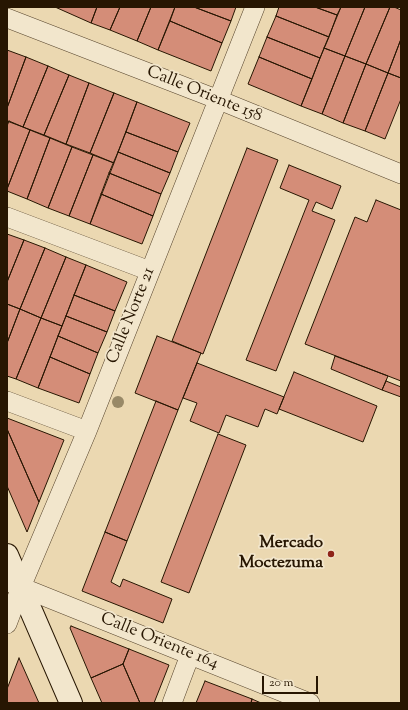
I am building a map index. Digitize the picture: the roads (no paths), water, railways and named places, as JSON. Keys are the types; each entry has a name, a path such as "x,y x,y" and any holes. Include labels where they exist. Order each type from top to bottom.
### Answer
{"street":[{"name":"Calle Norte 21","path":"7,624 14,584 87,431 255,7"},
{"name":"Calle Oriente 158","path":"7,18 219,100 401,174"},
{"path":"7,217 150,271"},
{"path":"7,401 87,431"},
{"path":"7,555 14,584 71,703"},
{"name":"Calle Oriente 164","path":"14,584 310,703"},
{"path":"172,703 190,655"}],"place":[{"name":"Mercado Moctezuma","path":"331,554"}]}
